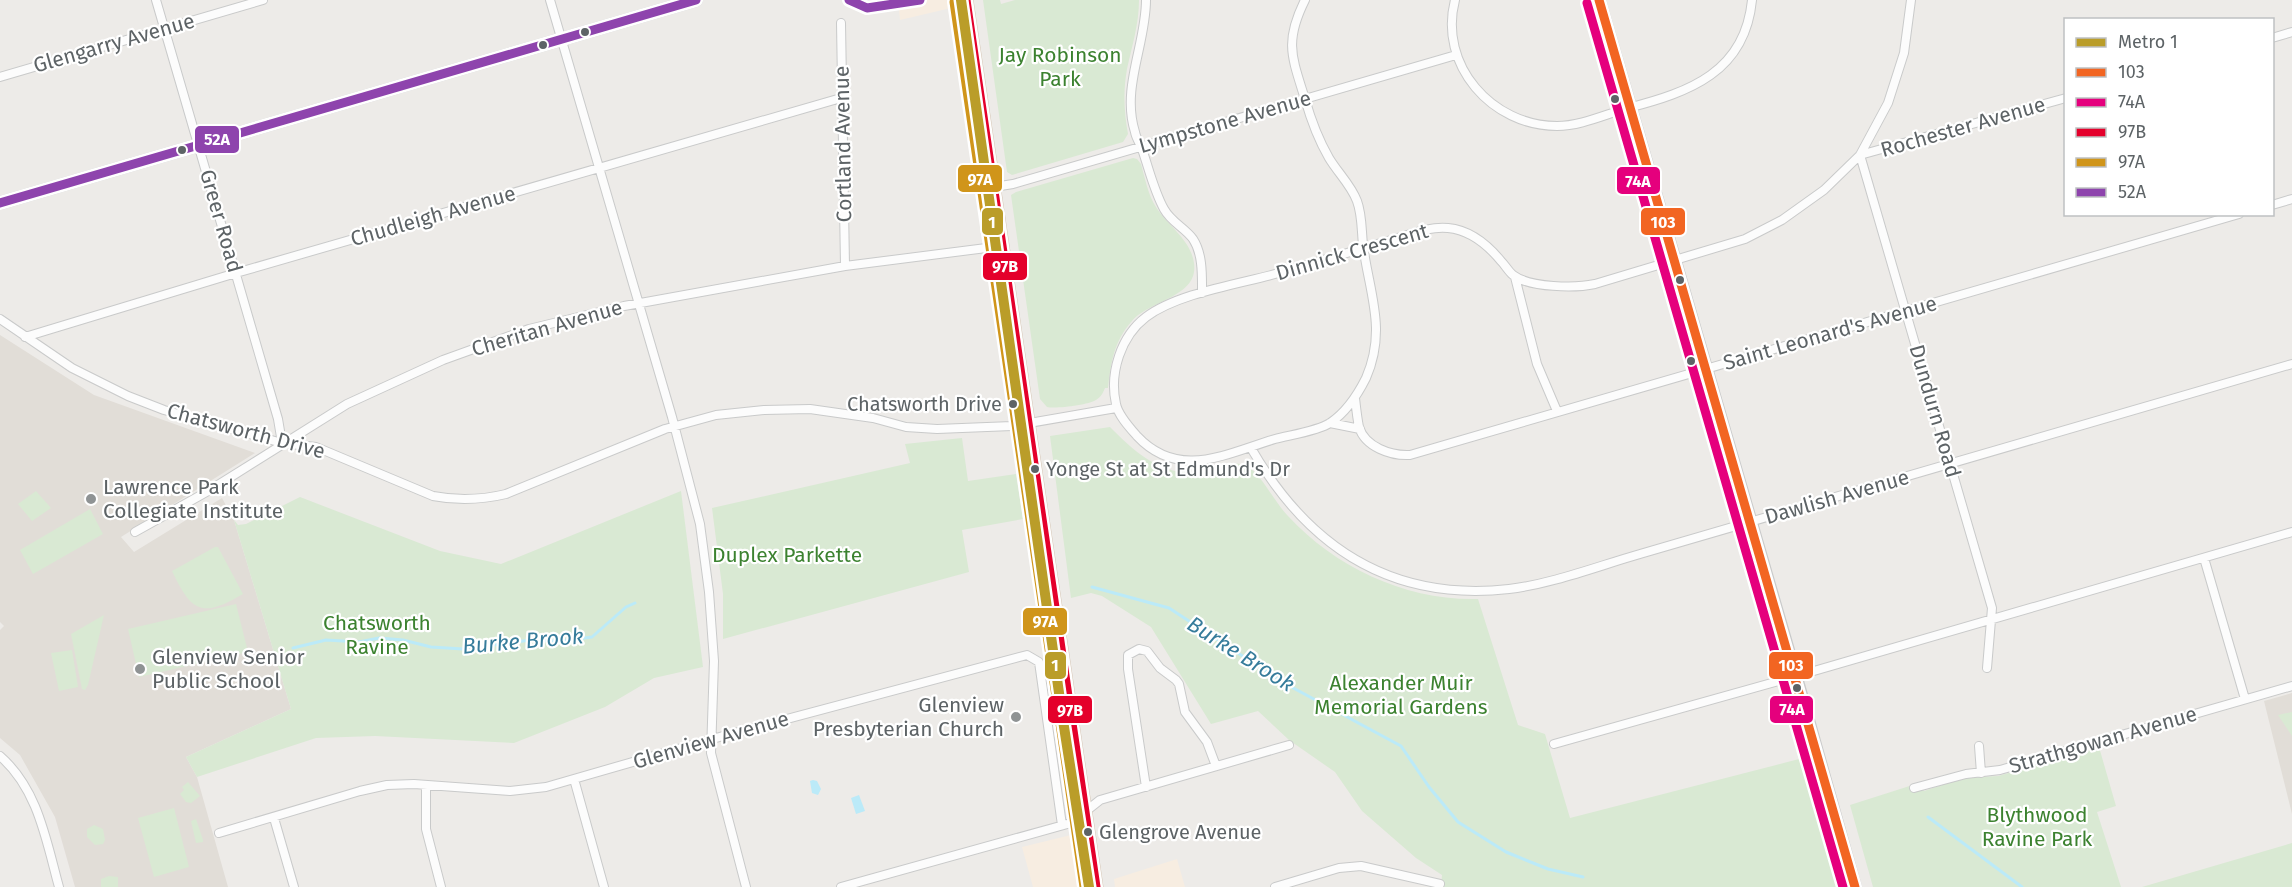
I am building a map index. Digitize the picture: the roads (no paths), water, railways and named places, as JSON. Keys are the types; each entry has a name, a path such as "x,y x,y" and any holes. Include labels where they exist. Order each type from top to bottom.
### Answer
{"main road":[{"path":"0,203 451,72 682,2 696,0"},
{"path":"966,0 1096,887"},
{"path":"1599,0 1796,676 1855,887"}],"street":[{"name":"Greer Road","path":"156,0 278,419 282,443"},
{"name":"Glengarry Avenue","path":"0,77 263,0"},
{"path":"550,0 674,426 700,524 709,592 714,661 712,761 746,887"},
{"path":"1146,0 1145,24 1133,76 1131,99 1133,127 1163,208 1196,245 1201,267 1202,293"},
{"path":"1116,408 1141,440 1151,447 1174,458 1207,460 1330,423 1355,398 1370,367 1377,334 1375,304 1363,248 1361,216 1357,200 1320,142 1294,66 1291,46 1295,24 1305,0"},
{"path":"1455,0 1452,29 1456,55 1466,76 1482,95 1502,111 1527,122 1558,126 1574,124 1679,93 1702,82 1730,58 1747,28 1752,0"},
{"path":"1557,411 1537,364 1515,277 1540,284 1580,286 1595,284 1746,239 1782,220 1824,190 1860,155 1888,103 1895,83 1907,42 1911,0"},
{"name":"Cortland Avenue","path":"841,23 845,266"},
{"path":"2274,37 2292,32"},
{"name":"Lympstone Avenue","path":"994,187 1013,184 1456,55"},
{"name":"Chudleigh Avenue","path":"26,337 236,273 841,98"},
{"name":"Rochester Avenue","path":"1860,155 2064,99"},
{"name":"Dundurn Road","path":"1860,155 1992,609 1987,668"},
{"path":"2274,204 2292,199"},
{"name":"Saint Leonard's Avenue","path":"1360,429 1369,441 1382,450 1399,455 1410,455 2232,216"},
{"name":"Dinnick Crescent","path":"1116,408 1114,394 1116,366 1120,352 1138,324 1158,309 1202,293 1425,230 1450,228 1465,232 1485,244 1515,277"},
{"name":"Cheritan Avenue","path":"135,532 210,490 347,404 443,360 488,343 550,323 638,303 845,266 1002,246"},
{"name":"Chatsworth Drive","path":"0,319 72,368 128,396 164,410 282,443 316,447 434,496 451,499 483,500 506,494 674,426 716,415 791,409 855,415 921,429 955,429 1029,424 1116,408"},
{"name":"Dawlish Avenue","path":"1251,448 1286,502 1331,544 1386,574 1428,587 1488,591 1533,584 2292,364"},
{"path":"1330,423 1360,429 1355,398"},
{"path":"1554,744 2292,532"},
{"path":"2204,558 2245,699"},
{"path":"1146,787 1128,669 1130,652 1139,649 1147,651 1160,668 1179,684 1185,712 1206,742 1216,766"},
{"name":"Glenview Avenue","path":"219,832 274,818 371,788 400,784 521,790 546,787 711,739 1027,655 1039,662 1062,825"},
{"name":"Strathgowan Avenue","path":"1914,789 1966,774 2000,770 2292,686"},
{"path":"841,887 1071,823 1100,800 1289,745"},
{"path":"1979,746 1981,772"},
{"path":"0,756 14,770 32,798 59,887"},
{"path":"574,779 604,887"},
{"path":"426,785 426,829 441,887"},
{"path":"274,818 294,887"},
{"path":"1275,887 1295,884 1339,868 1361,866 1440,884"}],"water":[{"path":"810,781 817,781 821,789 818,795 812,793"},
{"path":"859,795 865,811 856,814 851,798"}],"waterway":[{"name":"Burke Brook","path":"1092,587 1169,608 1284,683 1401,746 1429,787 1458,822 1506,852 1548,869 1583,877"},
{"name":"Burke Brook","path":"293,648 326,640 359,642 379,638 403,640 431,647 463,649 531,640 562,641 592,637 626,607 635,603"},
{"name":"Burke Brook","path":"1928,817 2022,887"}],"metro line":[{"name":"1","path":"961,0 1062,714 1089,887"}],"place":[{"name":"Chatsworth Drive","path":"1013,404"},
{"name":"Yonge St at St Edmund's Dr","path":"1035,469"},
{"name":"Lawrence Park Collegiate Institute","path":"91,499"},
{"name":"Glenview Senior Public School","path":"140,669"},
{"name":"Glenview Presbyterian Church","path":"1016,717"},
{"name":"Glengrove Avenue","path":"1088,832"}],"park label":[{"name":"Jay Robinson Park","path":"1060,67"},
{"name":"Duplex Parkette","path":"787,555"},
{"name":"Chatsworth Ravine","path":"377,635"},
{"name":"Alexander Muir Memorial Gardens","path":"1401,695"},
{"name":"Blythwood Ravine Park","path":"2037,827"}]}
